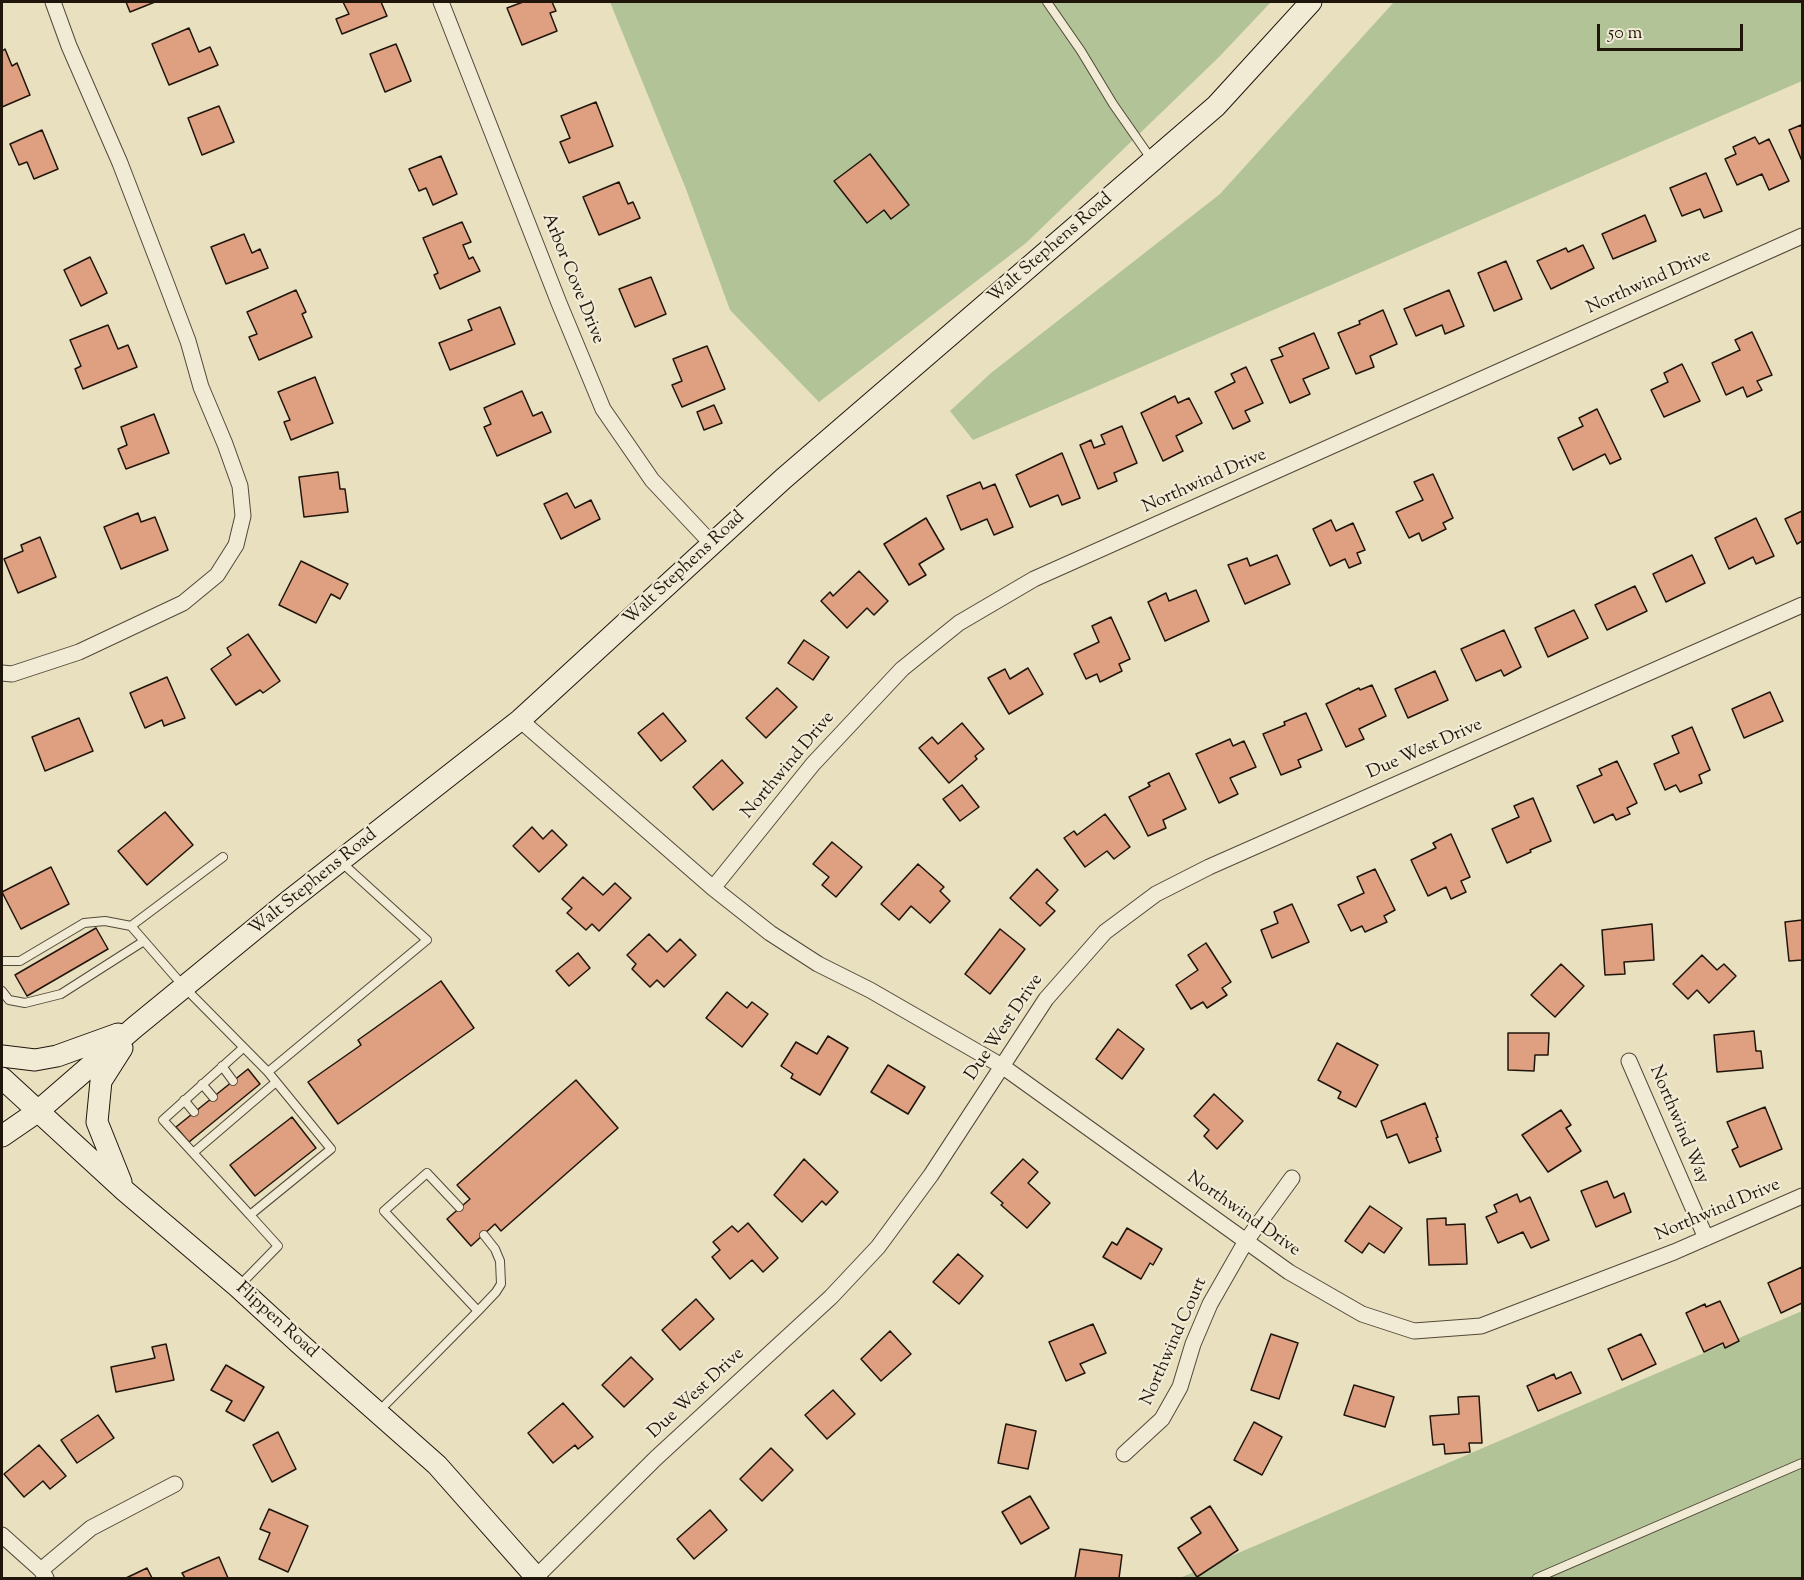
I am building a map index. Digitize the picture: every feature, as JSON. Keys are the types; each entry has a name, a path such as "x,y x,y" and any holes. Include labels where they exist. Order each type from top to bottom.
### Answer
{"street":[{"path":"2,673 12,674 79,652 183,603 217,575 236,545 243,516 240,486 201,387 188,341 120,163 69,46 53,2"},
{"name":"Arbor Cove Drive","path":"441,2 603,409 652,480 712,544"},
{"name":"Walt Stephens Road","path":"2,1136 37,1112 135,1027 340,861 520,720 783,479 1216,106 1311,2"},
{"name":"Northwind Drive","path":"713,888 813,764 902,669 959,623 1034,579 1803,236"},
{"name":"Due West Drive","path":"536,1578 656,1458 831,1297 878,1247 931,1175 1046,999 1105,932 1156,894 1209,867 1803,605"},
{"name":"Northwind Drive","path":"520,720 713,888 770,933 818,964 870,990 1002,1066 1288,1272 1362,1314 1414,1332 1481,1326 1706,1238 1803,1196"},
{"path":"2,1056 34,1060 57,1056 91,1046 135,1027"},
{"path":"125,1191 102,1139 97,1122 97,1106 101,1081 135,1027"},
{"name":"Northwind Way","path":"1629,1061 1706,1238"},
{"name":"Flippen Road","path":"2,1078 125,1191 238,1287 437,1465 536,1578"},
{"name":"Northwind Court","path":"1124,1454 1162,1419 1180,1387 1193,1344 1210,1304 1246,1241 1292,1178"},
{"path":"2,1535 43,1574 91,1527 176,1484"}],"lane":[{"path":"1047,2 1152,161"},
{"path":"131,926 223,857"},
{"path":"268,1072 427,940 340,861"},
{"path":"2,961 20,961 84,923 105,921 131,926 185,988 268,1072 331,1149 250,1215"},
{"path":"2,991 9,1000 25,1004 61,994 144,941"},
{"path":"238,1287 278,1246 162,1120 243,1048"},
{"path":"222,1066 233,1081"},
{"path":"194,1154 231,1120 248,1100 276,1082"},
{"path":"202,1084 213,1097"},
{"path":"184,1100 194,1112"},
{"path":"225,1113 231,1120"},
{"path":"207,1128 213,1136"},
{"path":"459,1207 427,1173 384,1210 478,1311"},
{"path":"378,1412 478,1311 501,1284 500,1261 495,1248 484,1234"},
{"path":"1537,1578 1803,1463"}],"green space":[{"path":"610,2 1271,2 1219,57 1026,243 819,402 730,310 686,189"},
{"path":"1394,2 1802,2 1802,81 973,440 950,411 991,373 1220,194"},
{"path":"1802,1311 1802,1578 1180,1578"}],"building":[{"path":"126,2 155,2 130,12"},
{"path":"343,2 381,2 387,16 342,34 336,19 349,14"},
{"path":"523,2 552,2 556,11 550,13 557,31 522,45 507,8"},
{"path":"189,28 199,52 210,47 218,65 169,85 152,44"},
{"path":"396,44 411,81 385,92 370,54"},
{"path":"5,49 12,66 17,63 30,95 2,107 2,51"},
{"path":"596,102 613,146 569,163 560,142 570,138 561,116"},
{"path":"219,106 234,142 202,155 188,118"},
{"path":"1801,125 1802,128 1802,161 1789,130"},
{"path":"42,130 58,169 34,179 27,162 19,165 10,144"},
{"path":"1755,137 1759,144 1769,139 1789,181 1769,190 1762,174 1737,185 1725,159 1736,154 1733,147"},
{"path":"870,154 909,205 891,219 884,210 867,223 834,181"},
{"path":"441,156 457,194 433,205 426,188 419,191 409,169"},
{"path":"1706,173 1722,211 1704,218 1700,209 1682,216 1670,188"},
{"path":"619,182 628,204 633,202 640,218 599,235 583,197"},
{"path":"1645,215 1656,241 1613,259 1602,234"},
{"path":"462,222 471,242 463,245 469,259 473,257 480,271 440,289 434,275 438,273 423,238"},
{"path":"244,234 252,253 260,249 268,268 226,284 211,247"},
{"path":"1583,245 1594,268 1551,289 1537,261 1566,248 1568,252"},
{"path":"90,257 107,293 81,306 64,270"},
{"path":"1506,261 1522,299 1494,311 1478,273"},
{"path":"651,277 666,314 635,327 619,289"},
{"path":"296,290 306,312 302,314 312,337 259,360 249,337 257,334 247,312"},
{"path":"1449,290 1464,326 1445,334 1442,325 1416,336 1404,309"},
{"path":"500,307 515,344 450,370 439,343 472,330 468,320"},
{"path":"1383,310 1397,344 1370,356 1374,367 1356,374 1338,333 1360,324 1359,321"},
{"path":"108,325 118,349 128,345 137,367 83,389 75,369 81,366 70,340"},
{"path":"1752,332 1772,375 1757,381 1762,390 1747,397 1743,387 1726,395 1712,363 1740,350 1735,340"},
{"path":"1314,333 1329,368 1303,379 1310,394 1290,403 1271,360 1283,356 1279,348"},
{"path":"707,346 725,389 682,407 672,385 682,381 673,359"},
{"path":"1682,364 1700,401 1664,417 1651,390 1668,382 1664,373"},
{"path":"1246,367 1263,403 1245,411 1250,421 1233,429 1215,392 1235,382 1231,374"},
{"path":"315,377 333,423 291,440 284,422 290,420 278,392"},
{"path":"522,391 533,416 542,412 551,432 497,456 484,427 491,424 484,408"},
{"path":"1175,396 1178,403 1189,398 1202,423 1176,436 1183,451 1163,461 1141,413"},
{"path":"714,405 722,423 704,430 697,412"},
{"path":"1597,409 1621,459 1610,464 1605,454 1573,470 1558,438 1583,426 1579,418"},
{"path":"154,414 169,453 126,469 118,449 127,445 121,427"},
{"path":"1122,426 1137,463 1114,473 1117,481 1098,489 1080,445 1091,440 1094,448 1105,444 1101,435"},
{"path":"1062,453 1080,498 1062,505 1058,495 1030,507 1016,475"},
{"path":"338,472 340,489 345,489 348,512 304,517 299,477"},
{"path":"1433,474 1453,518 1443,523 1446,529 1422,541 1419,533 1409,538 1396,512 1423,500 1414,482"},
{"path":"980,482 983,489 995,484 1013,527 994,535 987,519 961,530 947,496"},
{"path":"567,493 575,508 591,500 600,519 561,539 544,504"},
{"path":"1802,511 1802,541 1797,544 1785,519"},
{"path":"138,513 141,522 155,517 168,550 121,569 104,527"},
{"path":"926,518 944,549 919,564 926,575 909,585 884,544"},
{"path":"1756,518 1774,556 1756,564 1753,557 1729,569 1715,538"},
{"path":"1331,520 1336,531 1353,523 1365,550 1357,553 1361,563 1349,568 1345,559 1330,566 1313,529"},
{"path":"40,537 56,577 18,593 4,559 23,551 21,545"},
{"path":"1277,555 1290,584 1245,604 1228,565 1247,558 1250,566"},
{"path":"1692,555 1705,583 1666,602 1653,574"},
{"path":"301,561 348,584 340,599 331,594 316,623 279,605"},
{"path":"859,571 888,601 874,615 867,608 847,628 821,601 830,592 833,596"},
{"path":"1635,586 1647,611 1607,630 1595,605"},
{"path":"1196,590 1209,621 1165,641 1148,602 1166,593 1169,601"},
{"path":"1574,610 1588,638 1548,657 1535,628"},
{"path":"1111,617 1130,659 1119,664 1122,671 1100,682 1097,674 1086,679 1074,654 1099,642 1092,626"},
{"path":"1504,630 1521,667 1504,676 1501,670 1476,681 1461,649"},
{"path":"248,634 280,681 263,693 260,690 236,705 211,669 231,655 227,648"},
{"path":"804,640 829,657 813,680 788,663"},
{"path":"1028,668 1043,694 1009,714 988,678 1005,669 1010,679"},
{"path":"1435,671 1448,700 1408,718 1395,689"},
{"path":"167,677 185,718 164,726 162,720 145,728 130,693"},
{"path":"1372,685 1386,716 1359,729 1364,739 1346,747 1326,704 1359,688 1360,690"},
{"path":"777,688 797,707 766,738 746,718"},
{"path":"1770,692 1783,721 1744,738 1732,709"},
{"path":"663,713 686,741 661,761 638,733"},
{"path":"1306,713 1322,750 1298,760 1301,767 1281,775 1263,734"},
{"path":"79,718 93,751 45,771 32,737"},
{"path":"962,723 984,749 975,756 977,759 949,783 919,748 932,737 938,744"},
{"path":"1692,727 1710,770 1699,775 1702,783 1680,792 1676,785 1665,790 1654,764 1679,753 1672,736"},
{"path":"1230,739 1233,746 1244,741 1256,767 1230,778 1238,794 1219,803 1196,754"},
{"path":"722,760 743,783 713,810 693,787"},
{"path":"1617,761 1637,803 1627,808 1630,814 1616,820 1613,814 1594,823 1577,786 1602,775 1599,769"},
{"path":"1169,773 1186,809 1163,820 1166,828 1148,836 1129,797 1150,786 1148,783"},
{"path":"962,785 979,807 960,821 943,799"},
{"path":"1533,798 1551,841 1507,863 1492,829 1519,817 1514,806"},
{"path":"165,812 193,845 147,885 118,851"},
{"path":"1105,814 1130,847 1114,859 1107,851 1085,867 1064,838 1074,831 1077,835"},
{"path":"532,827 543,839 552,830 567,845 539,872 513,846"},
{"path":"1451,834 1470,877 1461,881 1466,892 1451,899 1446,887 1428,896 1411,860 1436,848 1433,843"},
{"path":"832,842 862,867 836,897 822,885 829,877 813,864"},
{"path":"918,864 944,887 940,891 950,901 930,923 911,906 899,920 881,904"},
{"path":"51,867 69,904 21,929 2,892"},
{"path":"1037,869 1058,890 1046,903 1055,911 1040,926 1010,898"},
{"path":"1375,869 1395,910 1384,916 1387,922 1365,932 1362,926 1351,931 1338,905 1364,893 1357,877"},
{"path":"583,877 603,895 615,883 631,898 599,931 592,924 586,930 567,913 572,908 562,899"},
{"path":"1292,904 1309,942 1272,958 1261,930 1278,923 1274,912"},
{"path":"1802,920 1802,960 1789,961 1785,922"},
{"path":"1652,924 1654,960 1624,962 1625,974 1605,975 1602,930"},
{"path":"96,928 108,949 27,996 15,975"},
{"path":"1000,929 1025,949 990,994 965,974"},
{"path":"649,934 667,952 680,939 696,955 664,987 657,980 650,987 632,969 636,964 627,955"},
{"path":"1206,943 1231,982 1222,988 1227,995 1207,1008 1203,1002 1191,1009 1176,985 1198,970 1188,955"},
{"path":"578,953 590,968 569,986 556,971"},
{"path":"1702,955 1717,970 1724,964 1736,976 1709,1003 1697,990 1688,999 1673,984"},
{"path":"1561,964 1584,986 1555,1017 1531,995"},
{"path":"441,981 474,1028 338,1124 308,1082 361,1045 358,1040"},
{"path":"727,992 747,1008 752,1002 768,1014 742,1047 706,1018"},
{"path":"1118,1029 1144,1049 1122,1079 1096,1059"},
{"path":"1754,1031 1756,1051 1761,1051 1763,1068 1717,1072 1714,1035"},
{"path":"1508,1033 1549,1033 1548,1055 1535,1055 1534,1071 1508,1070"},
{"path":"828,1036 848,1048 820,1095 791,1078 793,1074 781,1066 796,1042 817,1054"},
{"path":"1337,1043 1378,1065 1356,1107 1338,1098 1341,1092 1318,1080"},
{"path":"888,1065 925,1087 908,1114 871,1092"},
{"path":"248,1069 260,1084 189,1142 176,1127"},
{"path":"576,1080 618,1128 501,1231 495,1224 471,1246 447,1219 470,1199 457,1185"},
{"path":"1214,1094 1243,1121 1217,1149 1204,1136 1209,1130 1194,1116"},
{"path":"1425,1103 1441,1151 1409,1163 1397,1134 1387,1138 1381,1121"},
{"path":"1765,1107 1782,1149 1740,1167 1732,1150 1738,1147 1727,1122"},
{"path":"1561,1110 1571,1125 1566,1128 1581,1151 1548,1172 1522,1135"},
{"path":"292,1117 316,1148 255,1196 230,1165"},
{"path":"804,1159 838,1192 826,1205 822,1201 802,1222 774,1195"},
{"path":"1023,1159 1038,1172 1028,1183 1050,1203 1027,1228 991,1193"},
{"path":"1607,1181 1614,1198 1624,1193 1631,1212 1596,1227 1581,1191"},
{"path":"1517,1194 1520,1202 1530,1197 1549,1240 1531,1248 1523,1232 1498,1243 1486,1217 1497,1212 1494,1205"},
{"path":"1370,1206 1402,1228 1384,1253 1369,1243 1362,1253 1345,1241"},
{"path":"1446,1218 1446,1225 1465,1224 1467,1264 1429,1265 1427,1219"},
{"path":"748,1223 778,1258 763,1272 752,1260 730,1279 712,1257 720,1250 713,1242 732,1226 738,1232"},
{"path":"1127,1228 1162,1249 1153,1265 1150,1263 1141,1279 1103,1257 1112,1242 1117,1245"},
{"path":"958,1254 983,1276 959,1304 933,1282"},
{"path":"1802,1267 1802,1303 1781,1313 1768,1283"},
{"path":"696,1299 714,1319 680,1350 662,1330"},
{"path":"1720,1301 1739,1341 1725,1348 1723,1343 1704,1352 1686,1313 1705,1304 1706,1307"},
{"path":"1093,1324 1106,1353 1080,1364 1085,1373 1066,1381 1049,1342"},
{"path":"890,1331 911,1354 881,1381 861,1359"},
{"path":"1271,1334 1298,1343 1279,1399 1251,1390"},
{"path":"1641,1334 1656,1364 1622,1380 1608,1349"},
{"path":"166,1344 174,1380 116,1392 111,1367 155,1358 152,1347"},
{"path":"631,1357 653,1379 624,1407 602,1385"},
{"path":"226,1365 264,1387 244,1421 226,1411 232,1401 211,1390"},
{"path":"1571,1372 1581,1393 1538,1411 1527,1386 1554,1374 1556,1379"},
{"path":"1354,1385 1394,1397 1385,1427 1344,1415"},
{"path":"833,1390 855,1414 827,1439 805,1415"},
{"path":"1479,1396 1482,1443 1469,1443 1470,1452 1445,1454 1444,1444 1433,1445 1430,1416 1459,1414 1458,1397"},
{"path":"563,1403 593,1437 578,1449 575,1445 553,1463 528,1433"},
{"path":"98,1415 114,1438 77,1463 61,1440"},
{"path":"1254,1422 1282,1437 1262,1475 1234,1460"},
{"path":"1006,1424 1036,1431 1028,1469 998,1463"},
{"path":"278,1432 296,1469 272,1482 253,1445"},
{"path":"39,1445 66,1476 50,1489 43,1481 24,1497 4,1474"},
{"path":"771,1448 793,1470 762,1501 740,1479"},
{"path":"1030,1496 1049,1528 1021,1544 1002,1512"},
{"path":"1210,1506 1238,1550 1197,1577 1178,1548 1201,1533 1191,1518"},
{"path":"269,1509 308,1526 288,1572 259,1559 270,1533 260,1529"},
{"path":"710,1510 727,1530 694,1559 677,1539"},
{"path":"1080,1549 1122,1555 1119,1578 1075,1578"},
{"path":"219,1557 228,1578 185,1578 182,1573"},
{"path":"147,1568 152,1578 126,1578"}]}
